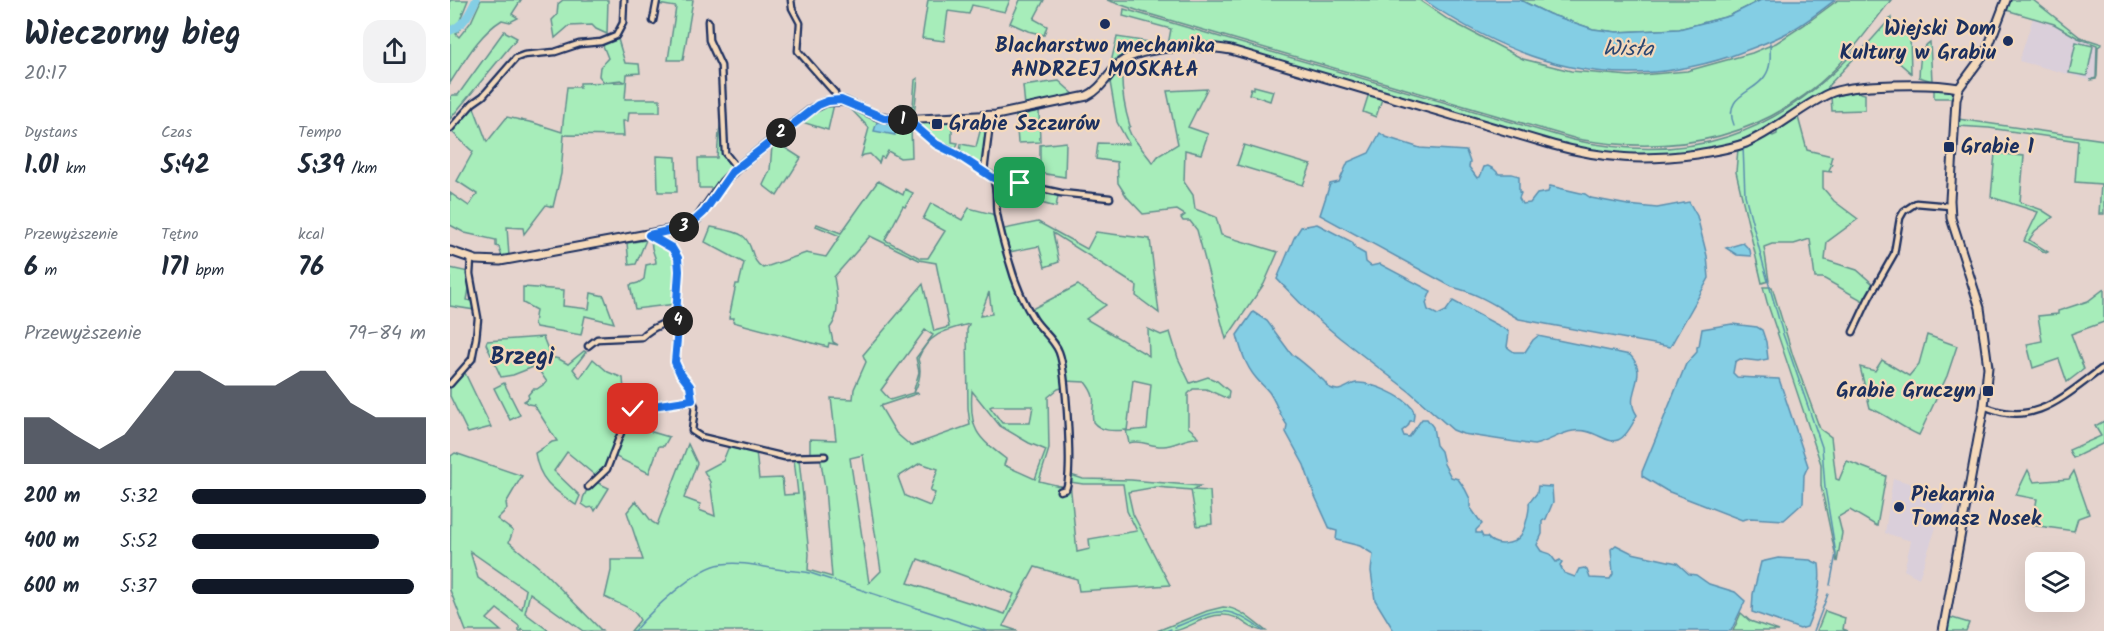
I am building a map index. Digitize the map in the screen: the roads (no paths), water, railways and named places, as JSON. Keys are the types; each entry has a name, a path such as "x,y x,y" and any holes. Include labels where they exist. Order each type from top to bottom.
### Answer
{"street":[{"path":"450,129 519,56 555,52 601,42 616,36 623,23 624,0"},
{"path":"653,21 657,0"},
{"path":"791,0 792,8 800,23 798,51 835,93 836,100"},
{"path":"1943,631 1984,406 1988,367 1983,321 1953,224 1950,206 1953,128 1959,88 1987,50 2006,0"},
{"path":"708,21 708,40 721,66 725,153 736,168"},
{"path":"450,251 471,259 505,261 686,227 700,215 723,182 736,168 812,109 826,102 836,100 884,118 908,120 991,115 1082,98 1097,91 1115,68 1128,58 1147,52 1200,46 1244,54 1564,148 1623,159 1683,156 1745,143 1830,93 1851,87 1959,88"},
{"path":"984,171 991,115"},
{"path":"908,120 936,144 958,155 993,178 1061,193 1110,198"},
{"path":"993,178 998,215 1013,274 1033,316 1056,347 1062,362 1069,475 1066,489 1060,491"},
{"path":"1853,332 1869,298 1891,261 1896,248 1900,218 1904,211 1916,203 1950,206"},
{"path":"649,235 672,248 678,258 676,365 690,386 695,406 692,431 701,437 785,457 825,456"},
{"path":"450,384 472,359 476,338 478,318 470,274 471,259"},
{"path":"588,346 597,339 642,337 652,327 671,320 676,315"},
{"path":"1984,406 2008,415 2022,415 2035,411 2055,402 2104,367"},
{"path":"588,487 607,469 627,417 633,409 692,400"}],"water":[{"name":"Wisła","path":"1424,0 1520,0 1549,14 1593,29 1617,32 1679,29 1729,16 1761,0 1835,0 1794,29 1755,47 1689,67 1648,73 1609,72 1571,67 1533,57 1460,23"},
{"path":"877,122 896,125 895,135 874,131"},
{"path":"1380,133 1420,148 1466,151 1470,162 1469,167 1477,178 1480,177 1484,167 1488,166 1499,174 1519,176 1519,192 1521,193 1519,198 1522,204 1530,203 1537,194 1548,192 1550,186 1585,194 1591,198 1628,205 1657,208 1689,202 1697,216 1707,256 1709,278 1670,347 1519,319 1479,297 1452,287 1320,215 1330,184 1339,182 1348,162 1369,153"},
{"path":"1317,224 1352,242 1356,249 1365,254 1366,262 1371,266 1380,264 1431,291 1426,303 1428,310 1438,315 1446,311 1453,301 1507,330 1509,333 1507,347 1514,352 1525,352 1538,336 1630,355 1638,370 1633,400 1633,407 1637,415 1629,430 1622,438 1615,441 1593,433 1573,431 1534,445 1463,434 1453,430 1410,392 1308,311 1277,279 1301,227"},
{"path":"1743,243 1750,250 1751,256 1737,255 1726,248"},
{"path":"1253,312 1267,321 1292,355 1313,371 1328,387 1338,390 1363,383 1386,391 1408,403 1414,416 1413,421 1410,421 1402,431 1404,436 1409,437 1422,419 1427,419 1433,427 1436,445 1441,451 1444,464 1451,477 1458,479 1465,489 1470,499 1470,507 1482,524 1476,533 1481,533 1483,537 1499,544 1518,539 1526,524 1529,503 1537,493 1538,486 1552,487 1553,502 1546,519 1542,521 1542,534 1537,545 1541,551 1550,554 1556,562 1560,560 1562,562 1560,565 1564,573 1575,577 1579,569 1584,568 1590,578 1610,579 1613,574 1611,549 1616,545 1632,553 1677,563 1689,574 1696,575 1709,584 1735,592 1745,601 1731,631 1394,631 1375,600 1371,571 1373,554 1360,546 1336,540 1337,531 1330,529 1304,465 1286,432 1287,425 1269,392 1246,363 1237,335"},
{"path":"1732,324 1757,327 1762,330 1768,359 1758,361 1740,359 1735,362 1733,373 1737,377 1779,379 1808,466 1804,475 1803,503 1784,520 1750,518 1742,520 1667,491 1642,476 1686,364 1697,352 1702,329"},
{"path":"1778,558 1810,560 1819,564 1818,596 1807,627 1800,629 1752,612 1753,594 1761,562"}],"waterway":[{"path":"450,31 463,22 476,0"},
{"path":"1734,125 1731,115 1732,107 1741,96 1760,82 1769,68 1770,43"},
{"path":"1743,146 1745,195 1783,334 1822,447 1825,488 1836,554 1830,585"},
{"path":"2087,383 2099,374"},
{"path":"2015,417 2030,415 2046,409"},
{"path":"634,631 663,602 700,573 722,564 737,563 810,573 987,631"},
{"path":"1814,631 1828,594"},
{"path":"1175,627 1211,613 1229,612 1239,615 1263,631"},
{"path":"1166,631 1171,629"}],"place":[{"name":"Blacharstwo mechanika ANDRZEJ MOSKAŁA","path":"1105,24"},
{"name":"Wiejski Dom Kultury w Grabiu","path":"2008,41"},
{"name":"Grabie Szczurów","path":"937,124"},
{"name":"Grabie 1","path":"1949,147"},
{"name":"Grabie Gruczyn","path":"1988,391"},
{"name":"Piekarnia Tomasz Nosek","path":"1899,507"}],"district":[{"name":"Brzegi","path":"522,357"}]}
